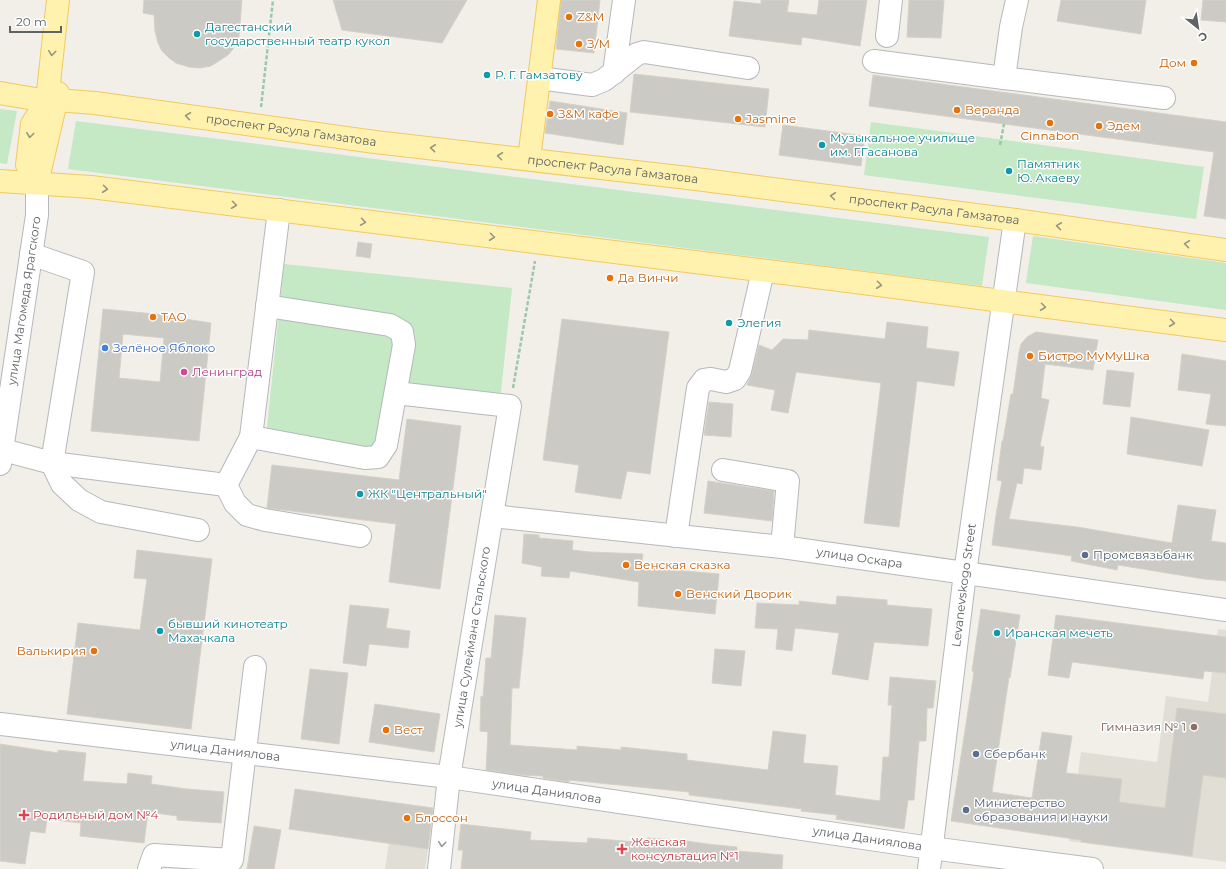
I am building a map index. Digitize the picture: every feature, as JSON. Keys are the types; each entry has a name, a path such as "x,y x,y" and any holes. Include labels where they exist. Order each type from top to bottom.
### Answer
{"main road":[{"path":"37,184 52,160 58,125 51,101 58,0"},
{"path":"51,101 66,66 71,0"},
{"path":"527,159 545,0"},
{"path":"527,159 549,0"},
{"name":"проспект Расула Гамзатова","path":"0,93 51,101 95,103 375,142 688,178 1015,220 1226,250"},
{"path":"0,181 91,187 1226,330"}],"street":[{"path":"614,73 624,0"},
{"path":"887,36 891,0"},
{"path":"1004,78 1011,27 1017,0"},
{"path":"539,78 592,85 604,80 637,54 644,52 748,68"},
{"path":"874,61 1164,98"},
{"name":"улица Магомеда Ярагского","path":"1,454 37,215 37,184"},
{"path":"226,485 251,437 279,210"},
{"name":"Levanevskogo Street","path":"930,858 965,573 1015,220"},
{"path":"31,254 83,272 52,463 62,484 79,500 101,512 198,530"},
{"path":"676,536 698,388 704,380 710,379 726,382 735,379 740,371 763,271"},
{"path":"251,437 366,458 378,457 386,445 404,345 402,332 390,325 267,306"},
{"path":"396,392 510,406"},
{"name":"улица Сулеймана Стальского","path":"439,869 449,777 510,406"},
{"path":"1,454 52,463 226,485"},
{"path":"724,470 788,481 782,547"},
{"path":"226,485 234,503 247,515 265,520 360,536"},
{"name":"улица Оскара","path":"492,516 782,547 1226,610"},
{"path":"149,869 154,855 232,860 255,667"},
{"name":"улица Даниялова","path":"0,724 51,736 245,753 449,777 930,858 1092,869"}],"path":[{"path":"259,126 273,0"},
{"path":"1000,144 1004,124"},
{"path":"510,406 539,243"}],"shaded area":[{"name":"Гимназия № 1","path":"1218,629 1226,630 1226,862 1069,841 1081,752 1157,762 1166,696 1208,702"},
{"path":"389,843 428,849 425,869 385,869"}],"green space":[{"path":"0,109 17,111 7,164 0,163"},
{"path":"76,121 989,237 982,286 68,169"},
{"path":"871,122 1204,167 1196,219 864,175"},
{"path":"1033,236 1226,263 1226,310 1026,283"},
{"path":"284,264 512,288 499,410 387,398 382,450 266,437"}],"building":[{"name":"Дагестанский государственный театр кукол","path":"144,0 242,0 239,36 233,49 228,55 211,66 200,68 189,67 176,63 162,51 155,31 154,15 143,13"},
{"path":"333,0 467,0 442,43 342,30"},
{"path":"561,0 600,0 594,53 556,49"},
{"path":"761,0 789,0 787,12 817,15 819,0 867,0 860,46 802,37 801,45 729,36 734,1 761,4"},
{"path":"909,0 944,0 941,38 907,37"},
{"path":"1061,0 1146,0 1141,34 1057,21"},
{"path":"1203,0 1226,0 1226,22 1201,20"},
{"path":"634,74 769,89 765,127 630,112"},
{"path":"873,75 1226,122 1226,219 1204,216 1214,152 869,106"},
{"path":"550,101 627,113 623,145 545,133"},
{"name":"Музыкальное училище им. Г.Гасанова","path":"783,125 865,136 861,166 779,155"},
{"path":"358,242 372,244 370,258 356,256"},
{"path":"103,309 165,315 211,323 199,441 91,431","holes":["123,334 164,338 160,382 119,378"]},
{"path":"562,319 669,332 650,474 627,471 621,499 575,492 579,465 543,460"},
{"path":"887,322 928,327 926,348 959,352 954,386 917,381 899,527 864,523 881,383 796,372 788,413 771,410 775,390 747,385 752,374 759,345 772,350 783,339 808,340 809,330 885,339"},
{"path":"1036,332 1098,340 1093,370 1045,364 1041,398 1049,400 1040,446 1044,447 1041,470 1024,468 1022,484 1017,483 1009,519 1077,527 1172,543 1178,505 1216,510 1211,541 1226,543 1226,581 1204,579 1118,565 1117,570 1071,561 1072,556 992,545 1002,481 997,480 1002,441 1011,394 1013,394 1019,352 1021,344 1027,337"},
{"path":"1182,354 1226,361 1226,426 1206,424 1211,394 1178,390"},
{"path":"1107,370 1134,373 1130,407 1103,404"},
{"path":"709,402 733,404 731,437 704,435"},
{"path":"1131,417 1209,430 1202,466 1127,454"},
{"name":"ЖК \"Центральный\"","path":"407,419 461,426 440,589 389,582 396,524 267,508 272,465 399,480"},
{"path":"708,481 774,491 772,521 704,513"},
{"path":"524,534 539,535 539,538 573,541 572,550 643,554 641,567 719,574 715,614 638,606 639,582 570,571 569,578 541,576 542,567 522,563"},
{"path":"137,550 212,559 191,729 67,714 78,623 140,630 147,579 134,578"},
{"path":"837,596 887,600 887,605 932,609 928,646 874,642 868,680 832,674 839,633 795,628 792,651 776,649 778,629 755,628 757,603 799,605 799,601 836,605"},
{"path":"350,605 389,609 386,628 410,631 408,648 369,644 366,666 343,663"},
{"path":"981,609 1020,615 992,792 1032,798 1042,732 1072,736 1066,773 1122,779 1119,802 1165,808 1177,708 1226,714 1226,778 1203,775 1192,856 1081,842 1081,840 951,821 974,672 972,671"},
{"path":"495,615 526,618 519,688 512,688 510,745 577,750 577,746 621,750 621,747 687,754 687,760 768,770 773,731 806,735 803,763 838,766 835,795 880,801 883,757 889,757 892,705 888,705 890,677 936,681 933,708 927,708 926,741 919,741 914,800 908,800 904,829 836,819 837,815 801,811 802,809 689,795 689,792 569,780 569,782 543,778 543,776 521,775 486,770 488,732 480,731 481,696 483,697 486,658 491,658"},
{"path":"1056,615 1226,637 1226,673 1204,671 1203,679 1072,662 1069,678 1048,675"},
{"path":"715,649 745,651 741,686 712,683"},
{"path":"310,669 348,673 339,744 301,739"},
{"path":"375,704 440,714 434,752 369,742"},
{"path":"0,744 58,753 58,750 86,753 83,781 127,784 128,773 152,776 151,784 224,792 221,823 177,820 177,816 148,812 144,843 80,836 81,823 47,819 45,833 30,831 25,864 0,861"},
{"path":"295,789 433,808 428,849 289,829"},
{"path":"461,824 531,832 530,840 587,843 588,838 647,843 647,838 680,840 737,847 737,851 783,855 782,869 461,869 463,850 458,850"},
{"path":"254,826 281,830 274,869 247,869"}],"place":[{"name":"Z&M","path":"569,17"},
{"name":"Дагестанский государственный театр кукол","path":"197,34"},
{"name":"З/М","path":"579,44"},
{"name":"Дом","path":"1194,63"},
{"name":"Р. Г. Гамзатову","path":"487,75"},
{"name":"Веранда","path":"957,110"},
{"name":"З&М кафе","path":"550,114"},
{"name":"Jasmine","path":"738,119"},
{"name":"Cinnabon","path":"1050,123"},
{"name":"Эдем","path":"1099,126"},
{"name":"Музыкальное училище им. Г.Гасанова","path":"822,145"},
{"name":"Памятник Ю. Акаеву","path":"1009,171"},
{"name":"Да Винчи","path":"610,278"},
{"name":"ТАО","path":"153,317"},
{"name":"Элегия","path":"729,323"},
{"name":"Зелёное Яблоко","path":"105,348"},
{"name":"Бистро МуМуШка","path":"1030,356"},
{"name":"Ленинград","path":"184,372"},
{"name":"ЖК \"Центральный\"","path":"360,494"},
{"name":"Промсвязьбанк","path":"1085,555"},
{"name":"Венская сказка","path":"626,565"},
{"name":"Венский Дворик","path":"678,594"},
{"name":"бывший кинотеатр Махачкала","path":"160,631"},
{"name":"Иранская мечеть","path":"997,633"},
{"name":"Валькирия","path":"94,651"},
{"name":"Гимназия № 1","path":"1194,727"},
{"name":"Вест","path":"386,730"},
{"name":"Сбербанк","path":"976,754"},
{"name":"Министерство образования и науки","path":"966,810"},
{"name":"Родильный дом №4","path":"24,815"},
{"name":"Блоссон","path":"407,818"},
{"name":"Женская консультация №1","path":"622,849"}]}
